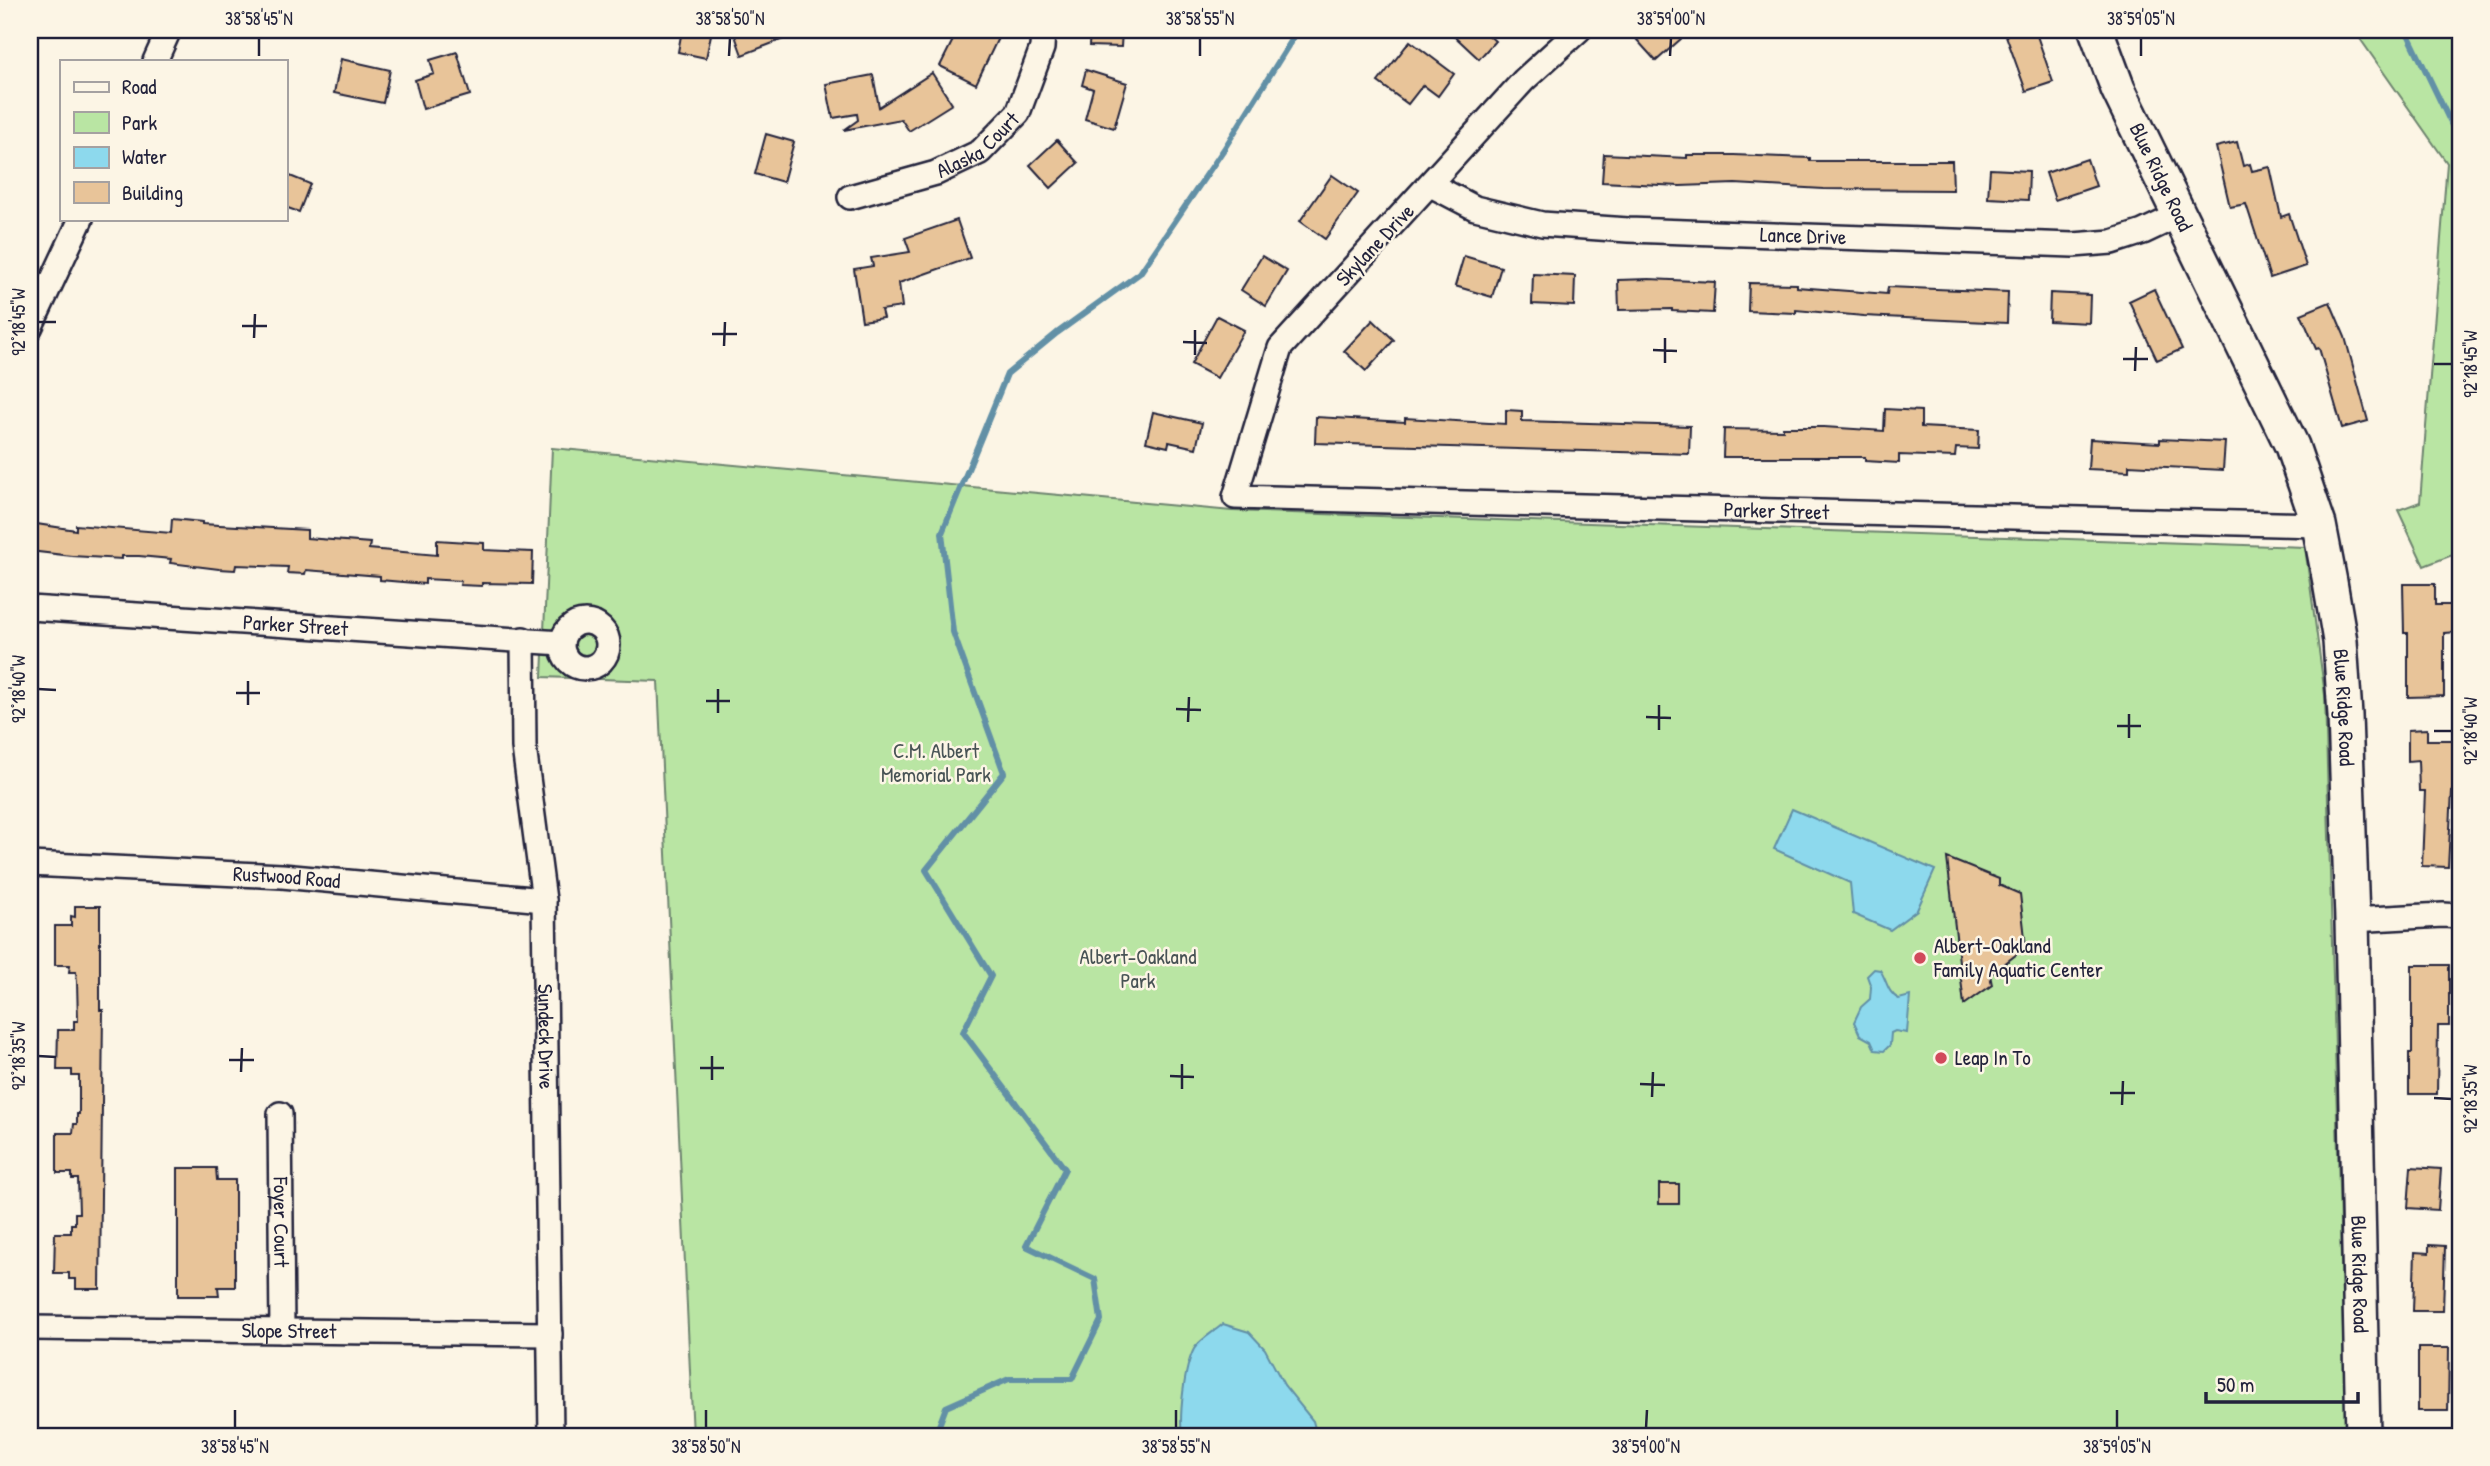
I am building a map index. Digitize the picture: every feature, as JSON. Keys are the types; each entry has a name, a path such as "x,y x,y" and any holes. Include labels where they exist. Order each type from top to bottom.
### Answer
{"street":[{"path":"155,60 169,30"},
{"name":"Alaska Court","path":"850,197 936,173 980,152 1018,113 1042,48 1043,30"},
{"name":"Skylane Drive","path":"1235,497 1280,348 1524,80 1578,30"},
{"name":"Blue Ridge Road","path":"2096,30 2118,89 2292,446 2319,525 2340,641 2345,715 2353,920 2363,1436"},
{"name":"Lance Drive","path":"1430,185 1475,208 1528,221 1628,230 2073,245 2112,242 2143,232 2179,215"},
{"path":"30,328 81,220"},
{"name":"Parker Street","path":"1235,497 2319,525"},
{"name":"Parker Street","path":"30,608 562,643"},
{"name":"Sundeck Drive","path":"523,639 524,747 544,900 551,1436"},
{"name":"Rustwood Road","path":"30,864 282,876 544,900"},
{"path":"2353,920 2460,916"},
{"name":"Foyer Court","path":"280,1114 282,1331"},
{"name":"Slope Street","path":"30,1328 550,1334"}],"green space":[{"path":"2354,30 2452,30 2460,41 2460,552 2424,566 2398,510 2420,502 2447,163"},
{"name":"Albert-Oakland Park","path":"552,448 1232,511 2305,547 2325,695 2346,1436 693,1436 658,681 542,677"}],"water":[{"path":"1792,809 1935,870 1917,910 1890,930 1853,914 1850,883 1774,849"},
{"path":"1874,969 1880,970 1890,990 1899,999 1910,996 1907,1033 1891,1033 1890,1045 1884,1051 1875,1050 1871,1041 1860,1035 1854,1022 1861,1007 1870,999 1871,987 1867,976"},
{"path":"1223,1324 1249,1332 1265,1349 1284,1385 1313,1421 1317,1436 1182,1436 1183,1392 1190,1357 1200,1342"}],"building":[{"path":"682,30 712,30 706,58 678,52"},
{"path":"733,30 804,30 804,31 742,55"},
{"path":"958,30 980,30 998,38 976,84 940,66"},
{"path":"1090,30 1122,30 1121,47 1089,46"},
{"path":"1448,30 1483,30 1495,41 1479,59"},
{"path":"1648,30 1691,30 1656,61 1637,40"},
{"path":"2004,30 2035,30 2053,82 2026,91"},
{"path":"1410,41 1454,74 1438,96 1423,85 1408,104 1378,82"},
{"path":"457,52 470,95 423,109 415,80 434,74 430,60"},
{"path":"341,59 390,70 383,103 334,93"},
{"path":"1086,70 1127,83 1114,128 1085,119 1093,89 1082,85"},
{"path":"932,73 952,104 909,131 901,119 844,130 858,120 857,114 833,118 826,84 873,75 879,107"},
{"path":"766,134 794,142 783,182 755,174"},
{"path":"1057,140 1078,163 1051,188 1030,165"},
{"path":"2237,142 2243,166 2250,164 2252,171 2270,167 2281,217 2289,214 2306,266 2270,278 2246,204 2230,207 2216,147"},
{"path":"1604,154 1687,158 1687,155 1734,155 1810,158 1810,161 1952,161 1953,190 1824,189 1735,184 1680,186 1602,182"},
{"path":"2087,159 2096,186 2055,200 2046,173"},
{"path":"1990,169 2029,171 2028,200 1988,198"},
{"path":"287,175 310,184 299,212 287,208"},
{"path":"1332,175 1358,193 1325,239 1300,221"},
{"path":"957,220 970,258 899,283 902,307 881,310 883,318 862,321 854,269 873,266 871,258 910,252 905,238"},
{"path":"1262,256 1287,271 1266,306 1241,290"},
{"path":"1464,256 1501,267 1492,297 1455,286"},
{"path":"1533,274 1575,276 1574,306 1532,304"},
{"path":"1618,280 1715,282 1713,313 1672,309 1619,310"},
{"path":"1749,283 1797,284 1797,287 1887,294 1888,287 2008,292 2007,323 1796,310 1796,313 1748,311"},
{"path":"2154,289 2182,349 2157,360 2129,301"},
{"path":"2050,293 2090,295 2089,323 2049,321"},
{"path":"2330,302 2345,337 2368,421 2342,428 2319,348 2316,349 2301,314"},
{"path":"1217,316 1244,330 1217,378 1191,364"},
{"path":"1373,320 1394,340 1366,371 1344,351"},
{"path":"1885,409 1921,411 1921,427 1979,430 1978,449 1956,448 1955,457 1899,455 1899,463 1865,461 1865,457 1723,457 1724,429 1783,430 1783,427 1824,427 1884,431"},
{"path":"1506,410 1522,411 1522,421 1690,426 1689,454 1315,443 1316,417 1405,422 1405,418 1506,424"},
{"path":"1153,412 1202,423 1196,448 1169,442 1168,447 1146,442"},
{"path":"2090,439 2160,443 2160,439 2225,442 2223,470 2129,465 2129,471 2088,469"},
{"path":"172,519 202,524 307,530 307,538 370,543 369,549 437,555 437,540 484,543 484,550 533,552 532,584 460,585 461,581 425,579 425,584 380,580 380,576 306,570 305,574 287,573 288,567 236,565 235,570 170,563 171,559 139,556 122,556 122,559 30,551 30,523 76,530 76,525 171,533"},
{"path":"2403,584 2435,584 2435,605 2457,605 2458,632 2444,633 2444,696 2408,697 2408,633 2404,633"},
{"path":"2427,729 2427,740 2453,740 2453,753 2460,753 2460,790 2452,791 2448,867 2422,866 2425,791 2419,791 2418,760 2408,761 2408,730"},
{"path":"1947,858 1999,879 1999,885 2020,894 2026,947 1990,975 1992,985 1964,1005"},
{"path":"75,906 100,906 100,1010 103,1010 100,1289 76,1289 76,1279 69,1279 69,1273 54,1273 55,1233 71,1233 71,1224 75,1224 75,1213 79,1213 78,1179 72,1179 72,1173 57,1173 57,1133 73,1133 74,1124 77,1124 79,1076 72,1076 72,1070 57,1070 58,1030 74,1030 74,1021 78,1021 76,972 69,972 70,965 55,965 55,926 71,926 71,916 75,917"},
{"path":"2412,965 2449,965 2449,1026 2438,1026 2437,1094 2409,1094"},
{"path":"2411,1167 2441,1169 2438,1210 2408,1208"},
{"path":"178,1168 216,1168 217,1180 235,1180 235,1287 218,1287 219,1296 178,1296"},
{"path":"1659,1184 1679,1184 1679,1204 1659,1204"},
{"path":"2429,1245 2445,1246 2443,1311 2413,1311 2415,1252 2429,1253"},
{"path":"2418,1348 2449,1348 2448,1411 2418,1411"}],"waterway":[{"path":"935,1436 946,1407 1009,1379 1072,1379 1101,1320 1095,1279 1026,1246 1065,1169 963,1032 991,976 926,870 1004,773 953,632 942,533 1007,374 1057,333 1140,273 1224,149 1298,30"},
{"path":"2406,30 2460,142"}],"place":[{"name":"Albert-Oakland Family Aquatic Center","path":"1920,958"},
{"name":"Leap In To","path":"1941,1058"}],"park label":[{"name":"C.M. Albert Memorial Park","path":"936,763"}]}
